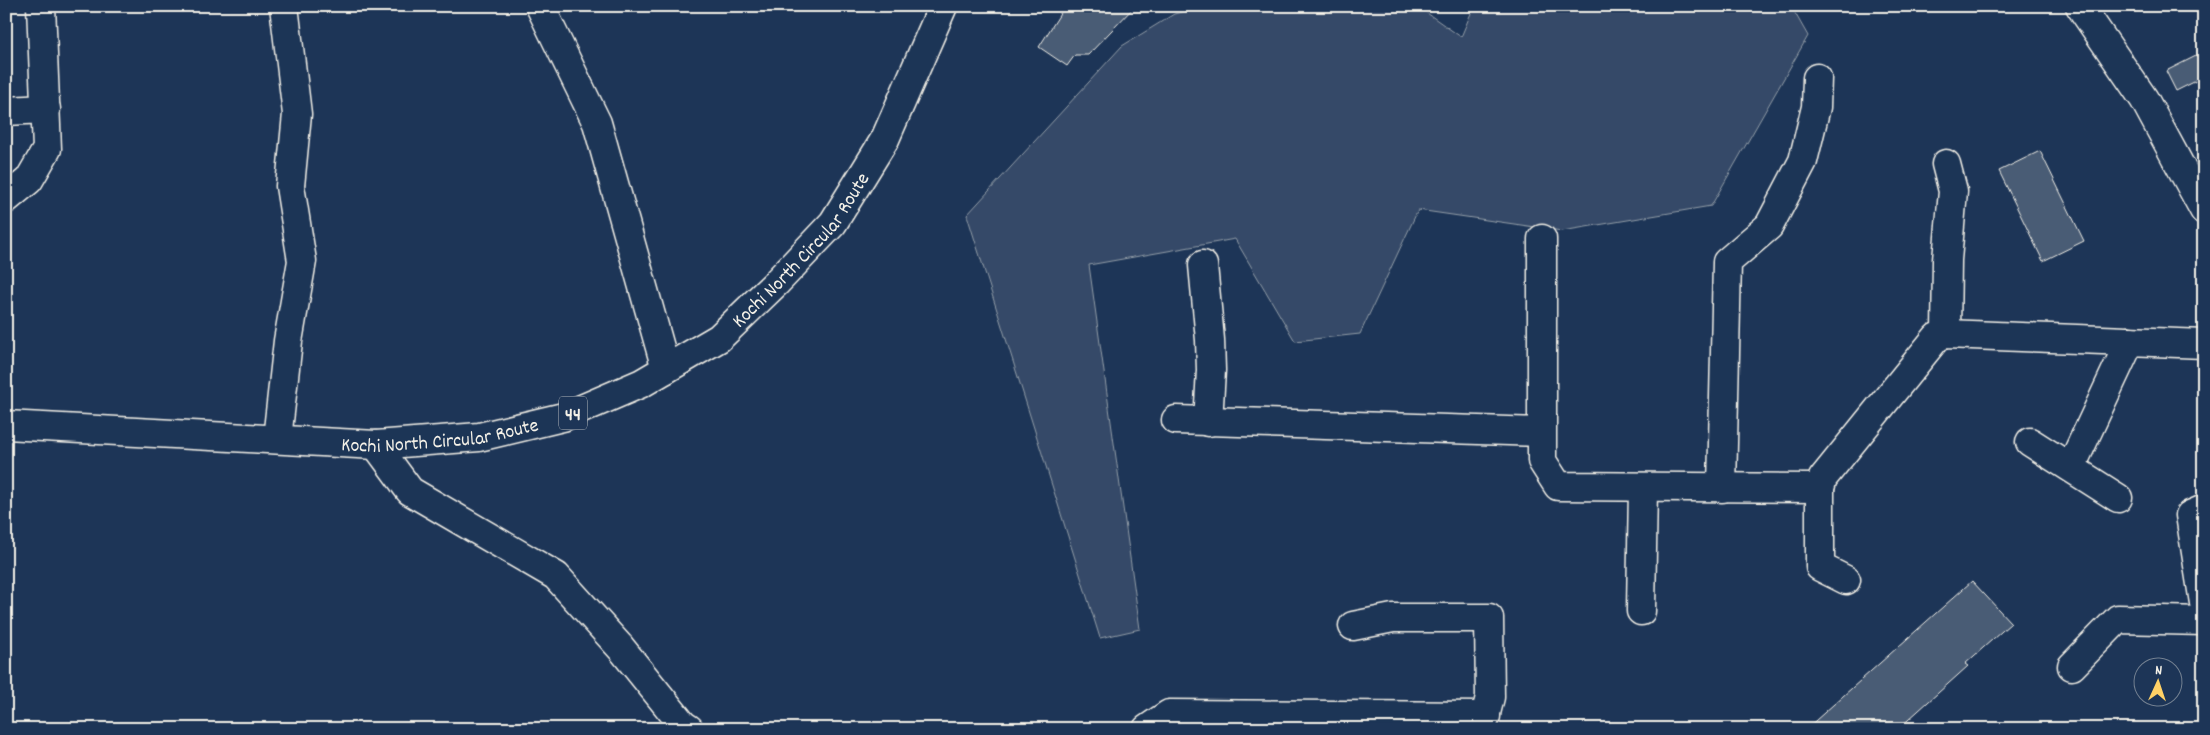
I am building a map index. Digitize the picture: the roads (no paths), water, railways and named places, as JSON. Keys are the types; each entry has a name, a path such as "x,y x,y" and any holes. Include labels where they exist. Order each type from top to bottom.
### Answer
{"street":[{"path":"6,199 29,180 47,149 41,6"},
{"path":"277,439 288,341 302,262 290,186 297,114 284,6"},
{"path":"540,6 598,123 666,370"},
{"name":"Kochi North Circular Route","path":"6,425 376,445 478,437 563,417 642,383 719,338 776,283 833,223 885,139 943,6"},
{"path":"2080,6 2144,99 2204,210"},
{"path":"1722,488 1728,262 1768,226 1803,160 1816,108 1817,78"},
{"path":"6,111 46,109"},
{"path":"1946,164 1953,191 1947,260 1946,334"},
{"path":"1542,239 1542,461 1558,486 1820,488"},
{"path":"1203,265 1211,360 1208,422"},
{"path":"1846,580 1820,567 1820,488 1823,478 1937,337 1946,334 2204,344"},
{"path":"2071,467 2130,341"},
{"path":"1176,420 1541,432"},
{"path":"2030,442 2118,498"},
{"path":"376,445 410,491 556,576 621,648 684,728"},
{"path":"1642,611 1643,487"},
{"path":"2204,509 2190,515 2204,603"},
{"path":"1147,729 1169,714 1484,722 1490,698 1489,618 1393,618 1353,626"},
{"path":"2072,666 2118,619 2204,621"}]}
